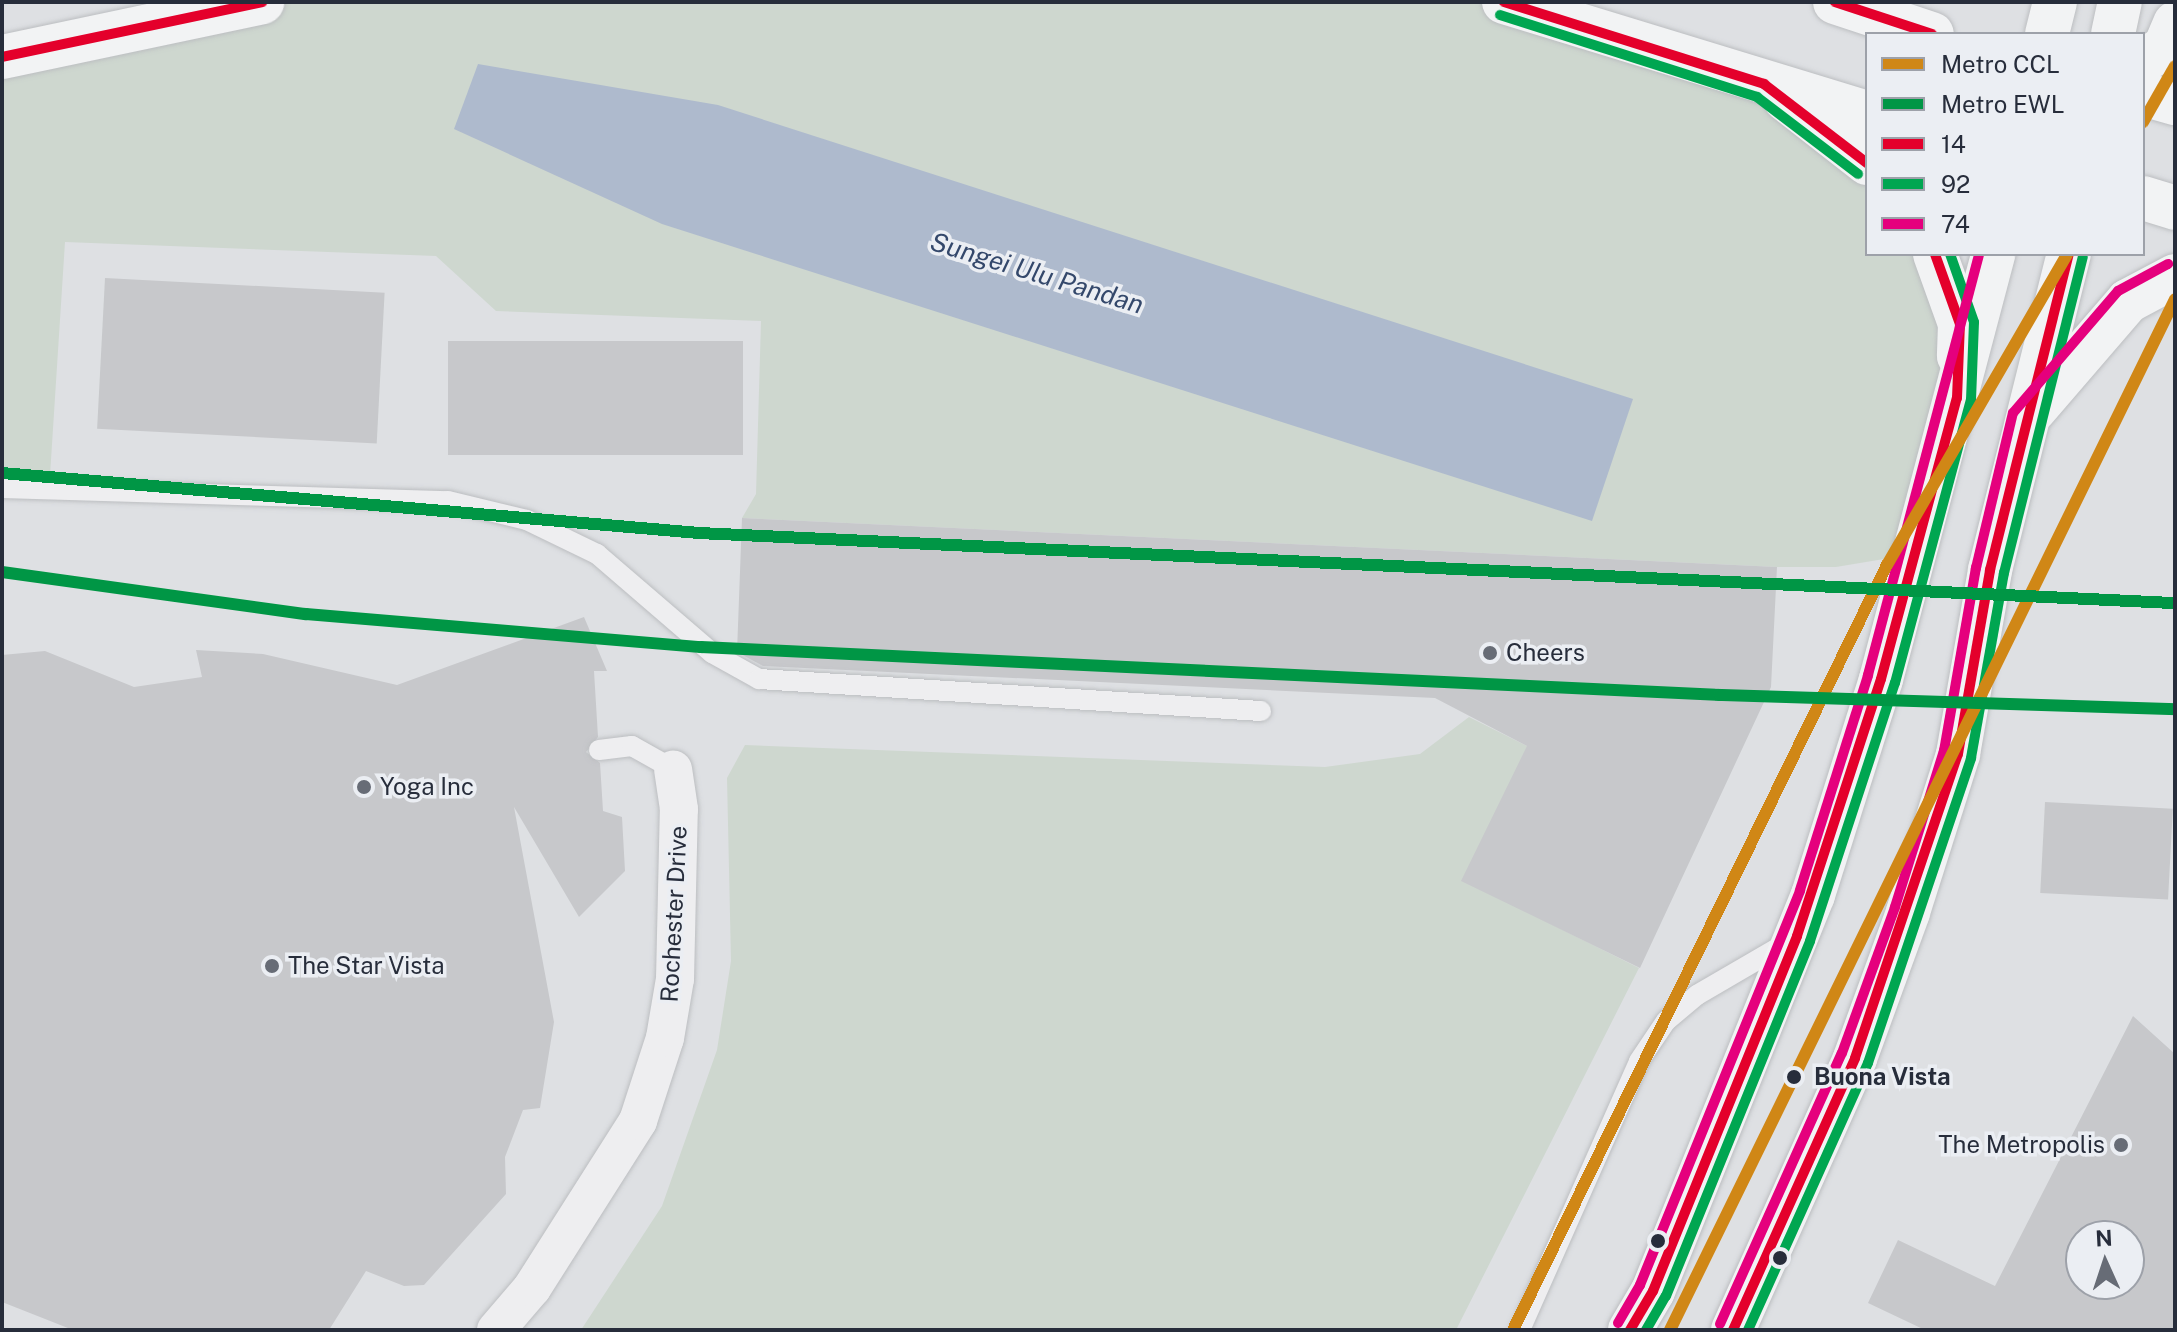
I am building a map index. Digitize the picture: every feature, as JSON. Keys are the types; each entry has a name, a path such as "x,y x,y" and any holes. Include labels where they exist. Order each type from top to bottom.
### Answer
{"main road":[{"path":"2,57 262,2"},
{"path":"1504,2 1865,112"},
{"path":"1835,2 1926,32"},
{"path":"2048,32 2055,2"},
{"path":"2113,32 2120,2"},
{"path":"2145,60 2165,47 2175,23"},
{"path":"1764,84 1865,161"},
{"path":"2145,95 2175,103"},
{"path":"2145,199 2175,208"},
{"path":"1936,256 1960,324 1957,398"},
{"path":"1630,1330 1653,1291 1797,936 1857,761 1957,398 1992,256"},
{"path":"1733,1330 1855,1058 1908,912 1958,754 1990,570 2068,256"},
{"path":"2026,419 2128,301 2175,276"}],"street":[{"name":"Rochester Drive","path":"496,1330 532,1288 638,1121 665,1038 675,979 679,809 673,769"}],"lane":[{"path":"2,488 448,501 527,520 597,554 712,653 759,679 1261,711"},
{"name":"Rochester Drive","path":"599,750 632,746 673,769"},
{"path":"1520,1330 1639,1061 1666,1021 1697,995 1797,936"}],"shaded area":[{"path":"262,2 1504,2 1764,84 1865,161 1865,256 1936,256 1960,324 1920,553 1836,567 1777,567 742,518 756,494 761,321 496,311 436,256 65,242 49,491 2,488 2,57"},
{"path":"1469,717 1527,746 1535,916 1639,968 1456,1330 581,1330 662,1206 717,1050 731,961 727,778 745,745 1325,767 1420,754"}],"water":[{"name":"Sungei Ulu Pandan","path":"478,64 718,105 1633,399 1592,521 662,224 454,129"}],"building":[{"path":"105,278 385,293 377,443 97,429"},
{"path":"448,341 743,341 743,455 448,455"},
{"path":"742,518 1777,567 1771,687 1640,968 1461,881 1527,746 1435,698 763,666 737,652"},
{"name":"The Star Vista","path":"584,617 607,671 594,671 598,737 586,752 600,763 603,811 622,817 625,871 579,917 514,807 554,1022 540,1108 523,1110 505,1157 506,1194 424,1285 404,1286 366,1271 329,1330 73,1330 2,1302 2,655 45,651 134,687 202,677 196,650 263,654 397,685"},
{"path":"2045,802 2173,809 2168,900 2040,893"},
{"name":"The Metropolis","path":"2133,1016 2175,1054 2175,1330 1925,1330 1868,1303 1898,1240 1995,1286"}],"metro line":[{"name":"CCL","path":"2145,118 2175,66"},
{"name":"CCL","path":"1513,1330 1887,565 2066,256"},
{"name":"CCL","path":"1670,1330 2175,299"},
{"name":"EWL","path":"2,473 699,533 2175,603"},
{"name":"EWL","path":"2,572 306,614 701,647 1720,695 2175,709"}],"transit line":[{"name":"14","path":"2,57 262,2"},
{"name":"14","path":"1504,2 1764,84 1865,161"},
{"name":"14","path":"1835,2 1926,32"},
{"name":"92","path":"1500,15 1757,97 1858,174"},
{"name":"14","path":"1630,1330 1653,1291 1797,936 1881,679 1957,398 1960,324 1936,256"},
{"name":"92","path":"1646,1330 1666,1296 1810,941 1895,683 1971,400 1974,322 1951,256"},
{"name":"74","path":"1618,1323 1640,1285 1800,890 1868,675 1978,256"},
{"name":"14","path":"1733,1330 1855,1058 1958,754 1990,570 2068,256"},
{"name":"92","path":"1748,1330 1868,1063 1971,758 2004,573 2083,257"},
{"name":"74","path":"1720,1324 1842,1053 1895,907 1944,751 1976,568 2013,413 2118,291 2168,264"}],"place":[{"name":"Cheers","path":"1490,653"},
{"name":"Yoga Inc","path":"364,787"},
{"name":"The Star Vista","path":"272,966"},
{"name":"Buona Vista","path":"1794,1077"},
{"name":"The Metropolis","path":"2121,1145"}]}
